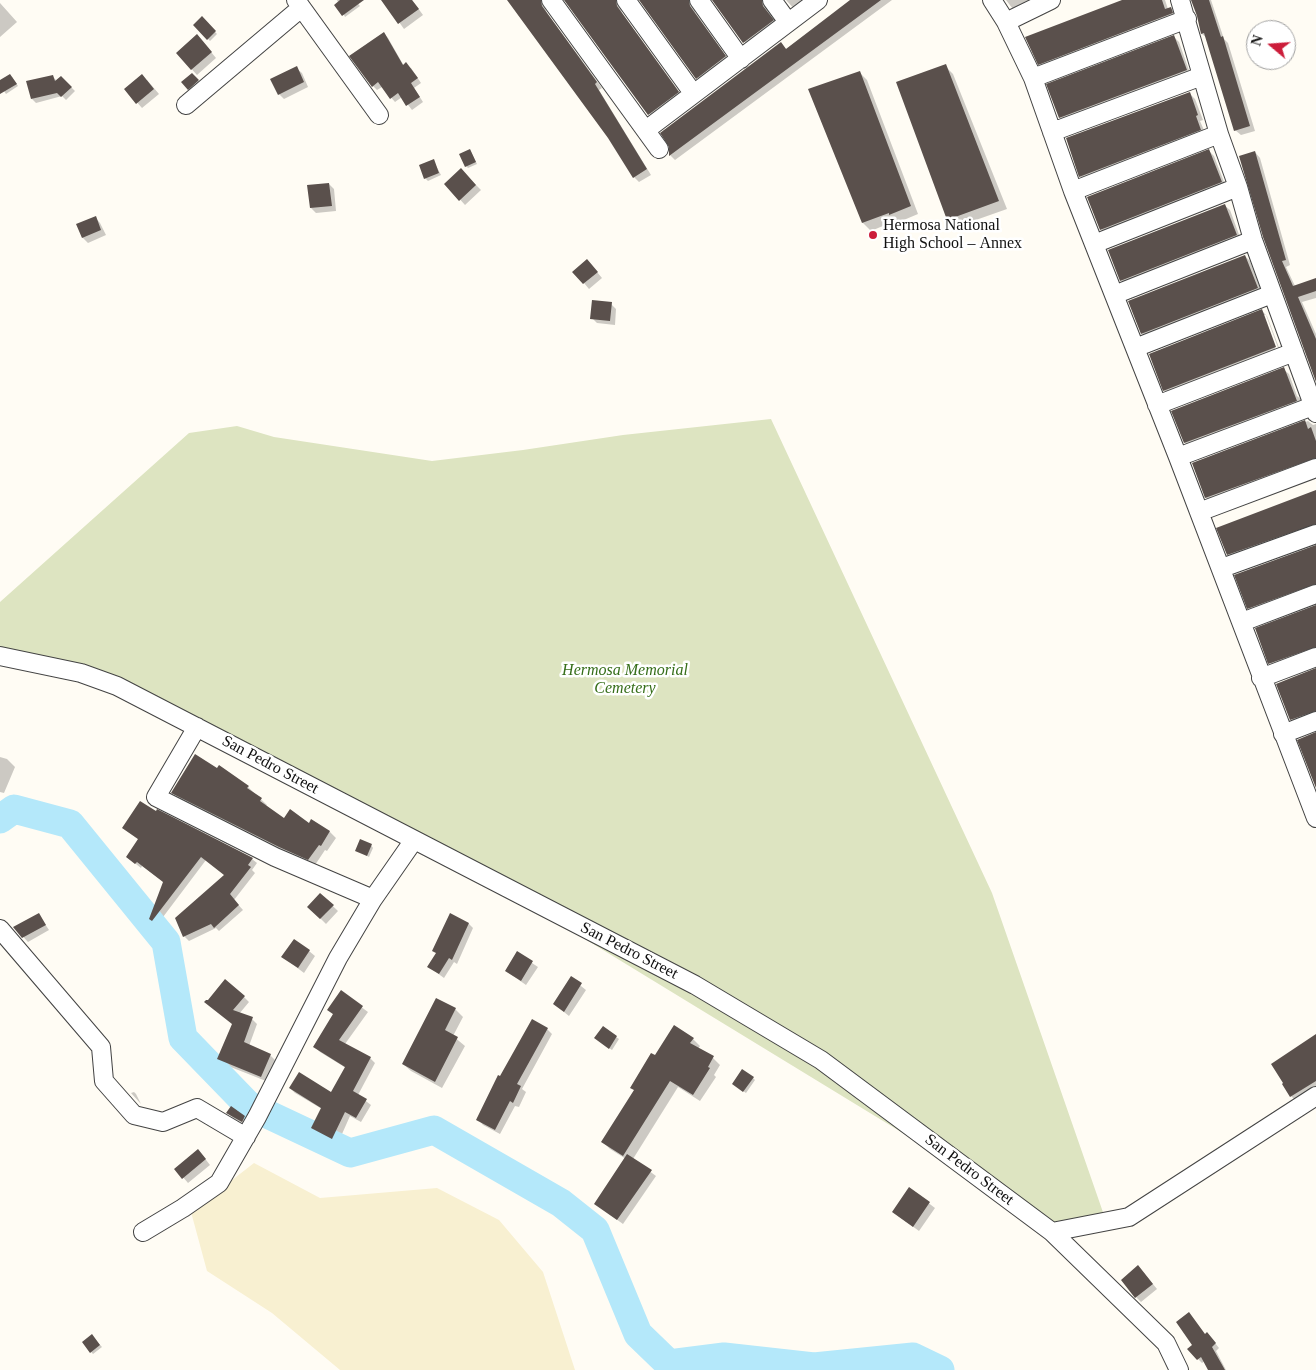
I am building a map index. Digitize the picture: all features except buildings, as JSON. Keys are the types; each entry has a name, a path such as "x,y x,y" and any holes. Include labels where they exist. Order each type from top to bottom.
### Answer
{"street":[{"path":"551,0 660,149"},
{"path":"626,0 693,93"},
{"path":"698,0 741,59"},
{"path":"772,0 788,22"},
{"path":"646,130 818,0"},
{"path":"992,0 1006,22 1033,78 1073,191 1222,568 1283,734 1309,782 1316,818"},
{"path":"1006,22 1051,0"},
{"path":"1178,457 1314,409 1253,240 1238,187 1219,134 1180,0"},
{"path":"186,105 298,4 379,115"},
{"path":"1033,78 1187,19"},
{"path":"1052,132 1202,76"},
{"path":"1073,191 1219,134"},
{"path":"1094,244 1238,187"},
{"path":"1114,295 1253,240"},
{"path":"1135,348 1272,294"},
{"path":"1157,405 1294,352"},
{"path":"1199,512 1316,468"},
{"path":"1222,568 1316,534"},
{"path":"1242,622 1316,594"},
{"name":"San Pedro Street","path":"0,656 81,673 108,682 197,726 696,985 821,1060 1052,1232 1166,1343 1179,1370"},
{"path":"1262,678 1316,657"},
{"path":"1283,734 1316,721"},
{"path":"197,726 156,797 275,857 373,900"},
{"path":"144,1232 219,1183 276,1082 338,958 373,900 414,840"},
{"path":"0,929 101,1047 104,1081 134,1115 163,1122 197,1108 246,1137"},
{"path":"1052,1232 1129,1218 1316,1096"}],"shaded area":[{"path":"254,1163 320,1198 437,1188 499,1220 543,1272 575,1370 340,1370 272,1313 207,1271 191,1212"}],"green space":[{"name":"Hermosa Memorial Cemetery","path":"771,419 992,893 1105,1218 1060,1229 431,845 368,810 28,654 0,647 0,602 189,433 237,426 274,437 432,461 623,435"}],"waterway":[{"path":"0,819 14,809 70,824 166,942 183,1038 248,1105 350,1153 434,1130 561,1203 595,1230 638,1334 669,1364 724,1357 814,1367 913,1357 940,1370"}],"place":[{"name":"Hermosa National High School – Annex","path":"873,235"}]}
